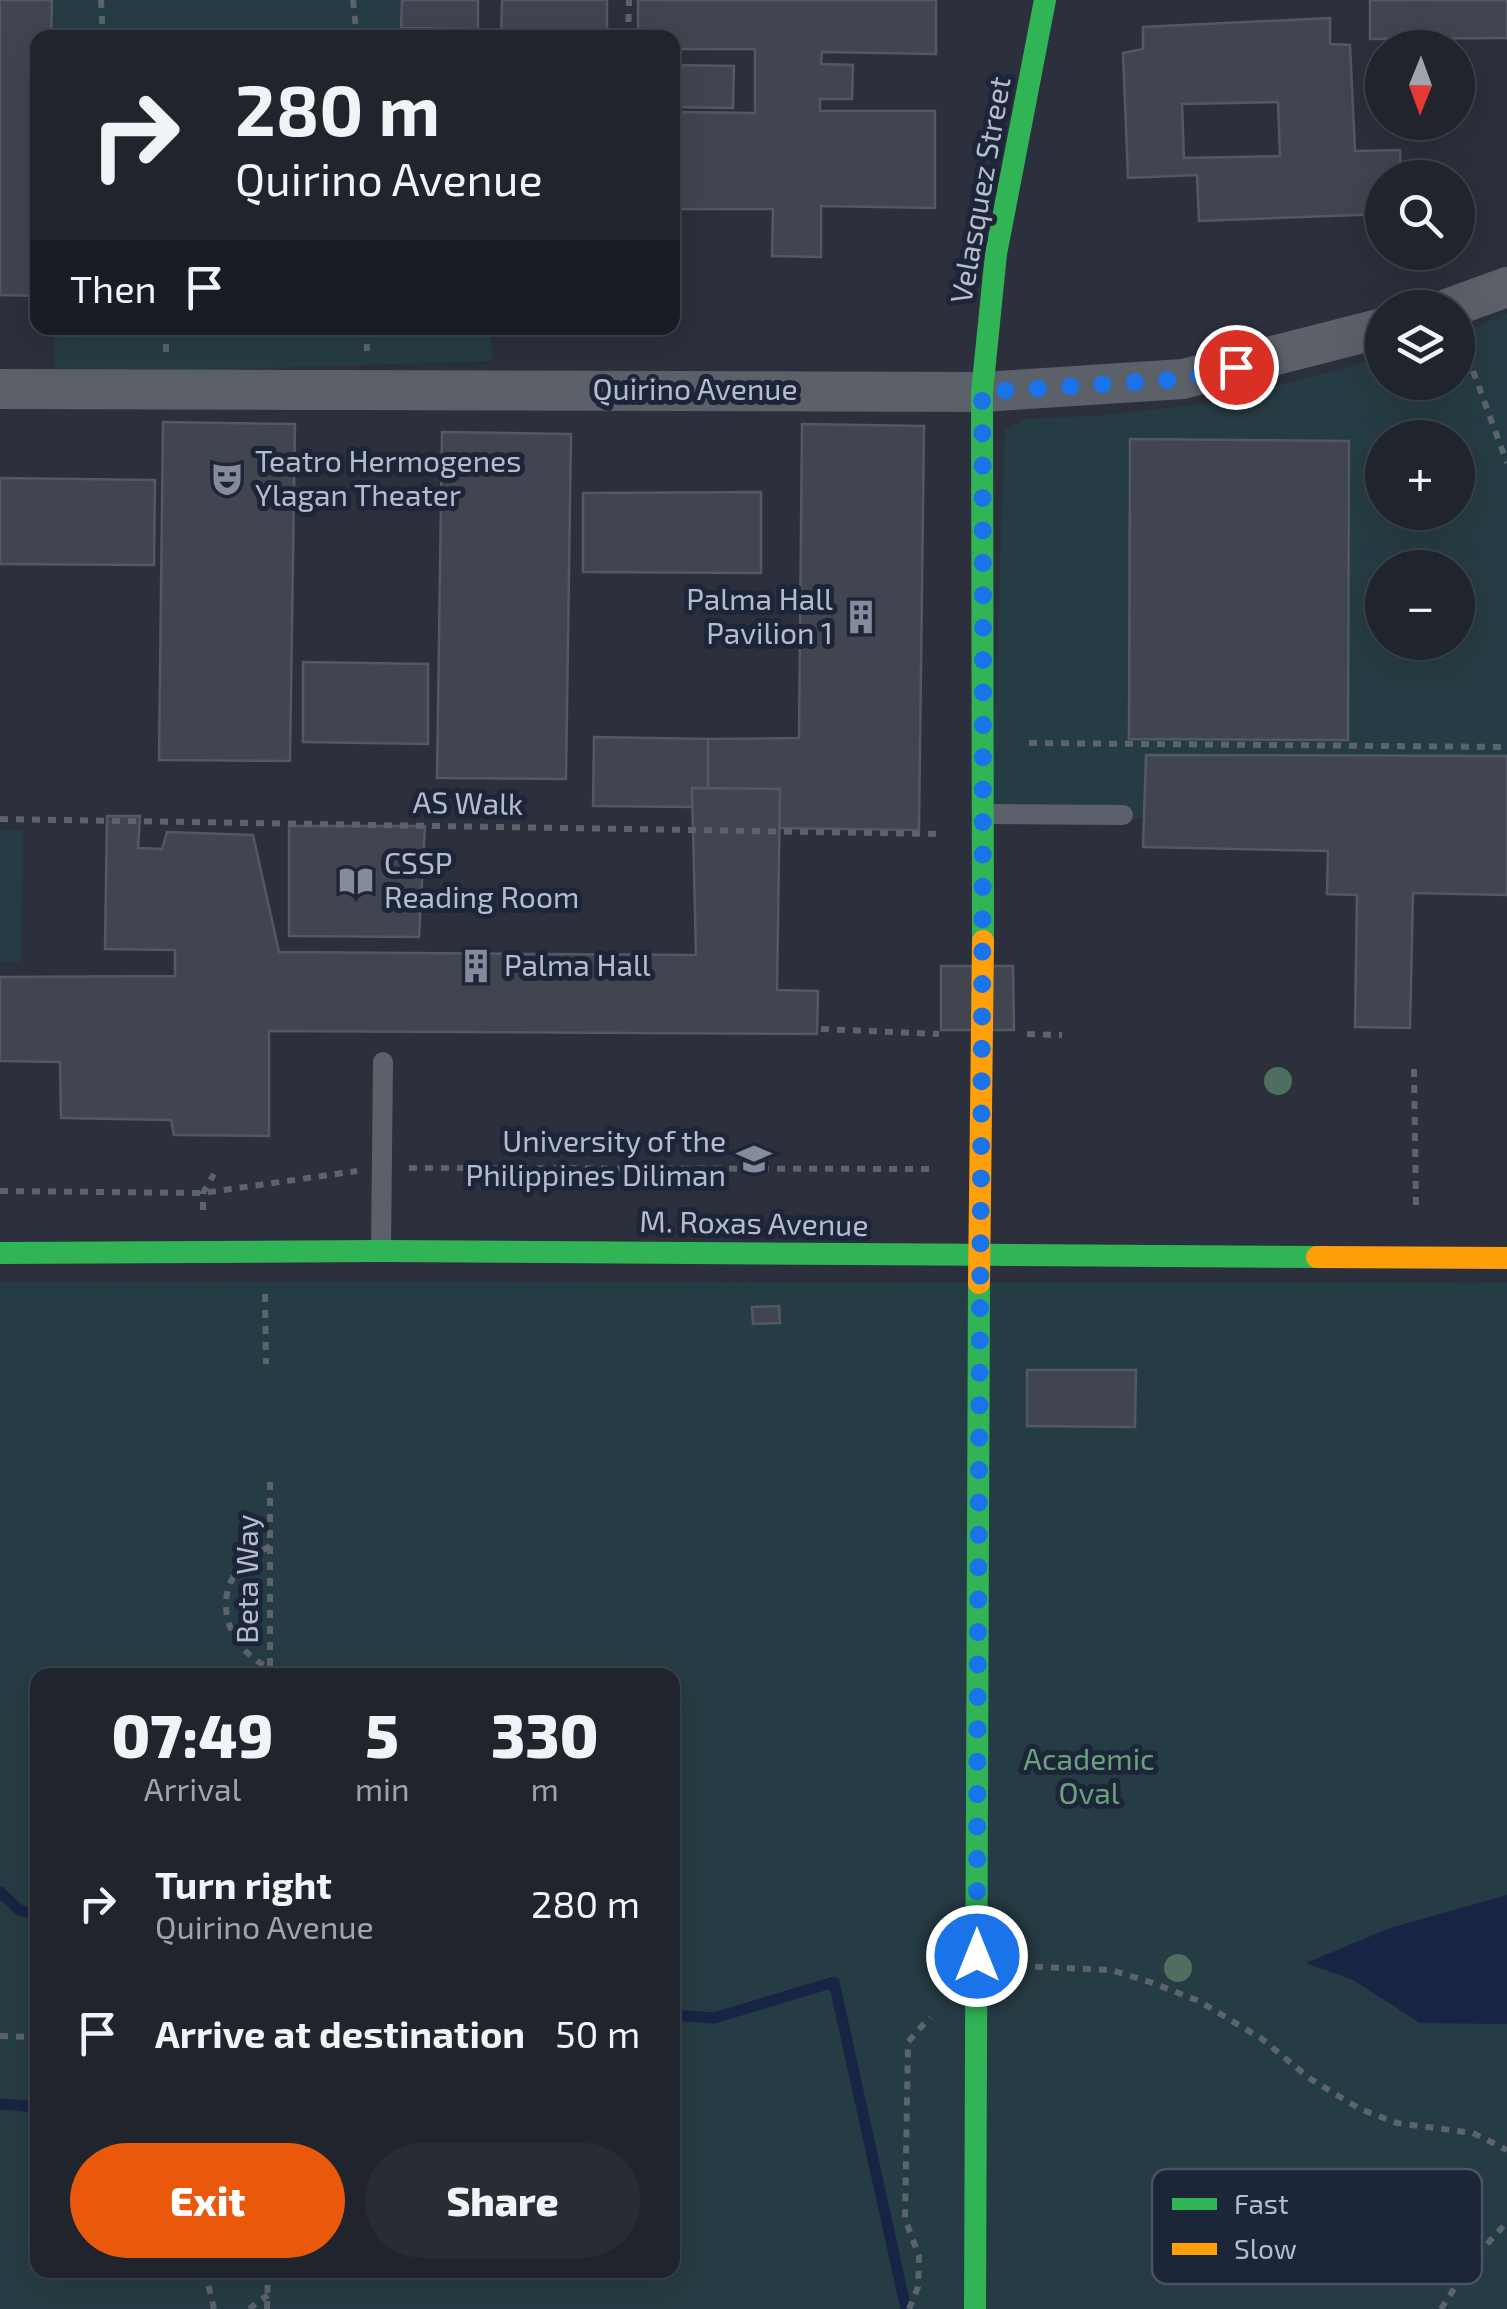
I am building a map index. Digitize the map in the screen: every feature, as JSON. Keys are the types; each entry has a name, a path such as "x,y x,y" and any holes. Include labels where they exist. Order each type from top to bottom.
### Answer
{"street":[{"name":"Velasquez Street","path":"975,2309 982,392 996,254 1044,0"},
{"path":"1475,299 1507,287"},
{"name":"Quirino Avenue","path":"0,389 982,392 1183,379 1365,332"},
{"name":"M. Roxas Avenue","path":"0,1253 381,1250 1507,1258"}],"lane":[{"path":"982,814 1123,815"},
{"path":"381,1250 383,1062"}],"path":[{"path":"101,0 102,30"},
{"path":"353,0 356,30"},
{"path":"628,0 628,30"},
{"path":"1475,373 1507,462"},
{"path":"1021,743 1507,747"},
{"name":"AS Walk","path":"0,819 935,833"},
{"path":"1414,1068 1416,1257"},
{"path":"0,1191 202,1193 380,1168"},
{"path":"409,1168 933,1169"},
{"path":"266,1253 266,1364"},
{"name":"Beta Way","path":"270,1482 270,1668"},
{"path":"265,1668 242,1648 229,1629 225,1611 228,1588 236,1572 251,1557 271,1546"},
{"path":"1017,1966 1111,1970 1150,1982 1199,2001 1262,2039 1309,2078 1360,2110 1397,2123 1473,2133 1507,2150"},
{"path":"909,2309 918,2286 919,2256 905,2219 908,2042 934,2013"},
{"path":"0,2036 30,2037"},
{"path":"1482,2250 1507,2222"},
{"path":"209,2278 214,2309"},
{"path":"268,2278 268,2309"},
{"path":"1441,2309 1457,2284"},
{"path":"249,2309 268,2295"}],"green space":[{"path":"39,0 475,0 477,30 40,30"},
{"path":"1507,314 1507,822 991,817 1005,430 1025,419 1097,416 1209,403 1365,362 1365,400 1475,400 1475,327"},
{"path":"53,335 491,335 492,361 55,375"},
{"path":"0,830 23,830 21,962 0,962"},
{"name":"Academic Oval","path":"0,1282 1507,1283 1507,2309 0,2309"}],"water":[{"path":"1507,1895 1507,2024 1420,2023 1353,1980 1306,1963 1390,1928"}],"building":[{"path":"0,0 52,0 51,30 30,30 30,296 0,295"},
{"path":"402,0 478,0 478,29 401,28"},
{"path":"502,0 607,0 607,30 501,30"},
{"path":"638,0 936,0 936,54 822,52 821,64 853,65 852,99 820,99 820,111 935,111 935,208 821,206 821,257 772,256 773,209 680,209 680,112 755,113 755,49 680,49 680,30 638,30"},
{"path":"1370,0 1507,0 1507,38 1475,38 1475,30 1370,30"},
{"path":"1330,18 1330,44 1350,45 1355,151 1400,150 1400,160 1365,160 1365,215 1199,221 1197,175 1128,178 1123,53 1143,49 1143,27","holes":["1278,102 1280,156 1184,158 1182,104"]},
{"path":"680,65 734,66 733,108 680,107"},
{"path":"163,422 295,424 290,761 159,760"},
{"name":"Palma Hall Pavilion 1","path":"802,424 924,426 919,830 779,828 780,789 708,789 708,739 799,738"},
{"path":"442,432 571,434 566,779 437,778"},
{"path":"1130,439 1349,441 1348,740 1129,739"},
{"path":"0,478 155,480 154,565 0,564"},
{"path":"761,492 761,573 583,572 583,493"},
{"path":"303,662 428,664 428,744 303,742"},
{"path":"594,737 708,739 708,789 692,788 692,807 593,806"},
{"path":"1146,755 1507,756 1507,895 1413,893 1410,1028 1355,1027 1357,895 1327,894 1328,851 1143,847"},
{"name":"Palma Hall","path":"692,788 780,789 777,990 818,991 817,1034 269,1031 269,1136 174,1135 171,1120 61,1118 60,1062 0,1061 0,977 175,976 175,950 105,949 107,816 140,816 138,848 162,849 167,832 253,835 279,952 696,955"},
{"name":"CSSP Reading Room","path":"289,826 425,826 419,937 289,936"},
{"path":"941,966 1013,966 1014,1030 941,1030"},
{"path":"779,1306 780,1323 753,1324 752,1307"},
{"path":"1027,1370 1136,1370 1135,1427 1027,1426"}],"waterway":[{"path":"0,1892 19,1910 30,1913"},
{"path":"680,2016 714,2018 834,1982 906,2309"},
{"path":"0,2104 30,2106"}],"traffic: fast":[{"path":"983,941 982,392 996,254 1045,0"},
{"path":"0,1253 381,1251 1317,1257"},
{"path":"975,2309 979,1283"}],"traffic: slow":[{"path":"979,1283 983,941"},
{"path":"1317,1257 1507,1258"}],"place":[{"name":"Teatro Hermogenes Ylagan Theater","path":"227,479"},
{"name":"Palma Hall Pavilion 1","path":"861,617"},
{"name":"CSSP Reading Room","path":"356,881"},
{"name":"Palma Hall","path":"476,966"},
{"name":"University of the Philippines Diliman","path":"754,1159"}],"route":[{"path":"977,1956 977,1435 983,1033 982,392 1183,379 1236,367"}]}
